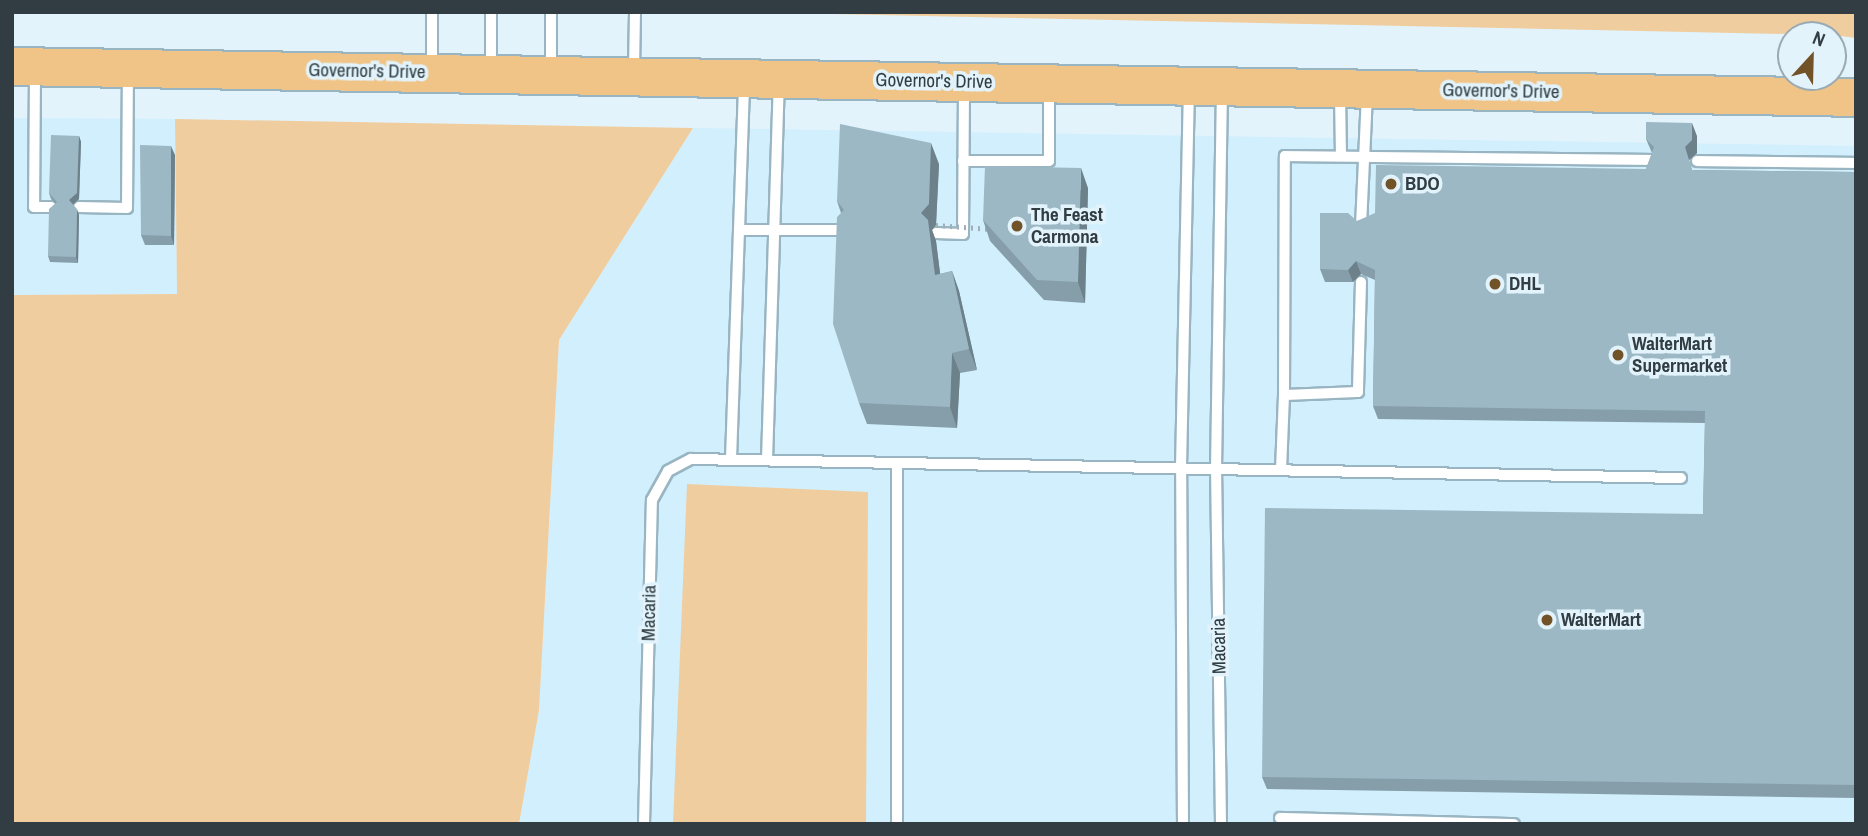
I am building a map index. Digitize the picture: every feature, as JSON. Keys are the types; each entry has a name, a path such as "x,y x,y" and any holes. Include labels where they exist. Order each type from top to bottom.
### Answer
{"highway":[{"name":"Governor's Drive","path":"24,66 1856,97"}],"lane":[{"path":"431,72 432,12"},
{"path":"491,12 491,73"},
{"path":"550,75 551,12"},
{"path":"634,76 635,12"},
{"path":"24,66 34,207 51,207"},
{"path":"79,207 127,208 128,67"},
{"path":"744,78 731,459 1681,478"},
{"path":"767,460 779,78"},
{"path":"936,229 964,234 964,81"},
{"path":"963,160 1049,161 1049,83"},
{"path":"1183,824 1181,468 1206,85"},
{"name":"Macaria","path":"1206,85 1216,469 1221,824"},
{"path":"1341,156 1354,89"},
{"path":"1354,89 1365,157 1361,226"},
{"path":"1281,470 1285,156 1651,160"},
{"path":"1697,161 1856,163"},
{"path":"739,230 844,230"},
{"path":"1284,395 1358,392 1361,282"},
{"name":"Macaria","path":"644,824 652,500 668,471 680,465 731,459"},
{"path":"897,463 897,824"},
{"path":"1280,818 1514,824"}],"path":[{"path":"936,229 991,229"}],"shaded area":[{"path":"735,12 1856,12 1856,38 1847,37 1847,21 1777,21 1777,34"},
{"path":"12,118 175,119 177,294 12,295"},
{"path":"175,119 693,128 559,340 539,710 519,824 12,824 12,295 177,294"},
{"path":"693,128 1856,146 1856,824 519,824 539,710 559,340"},
{"path":"687,484 868,492 866,824 673,824"}],"building":[{"name":"WalterMart","path":"1646,122 1692,123 1692,140 1685,147 1692,170 1856,172 1856,785 1262,777 1265,508 1703,514 1705,411 1373,406 1375,270 1356,261 1348,270 1320,269 1320,213 1348,213 1357,221 1375,213 1376,165 1646,169 1654,147 1646,139"},
{"path":"840,124 931,143 929,204 921,213 928,220 935,275 952,271 969,349 952,353 950,407 859,403 833,324 837,217 844,210 837,201"},
{"path":"51,135 79,136 77,193 69,200 77,209 76,257 48,256 49,209 57,202 49,193"},
{"path":"140,145 171,146 171,236 141,235"},
{"path":"985,166 1081,168 1078,282 1037,280 983,220"}],"place":[{"name":"BDO","path":"1391,184"},
{"name":"The Feast Carmona","path":"1017,226"},
{"name":"DHL","path":"1495,284"},
{"name":"WalterMart Supermarket","path":"1618,355"},
{"name":"WalterMart","path":"1547,620"}]}
